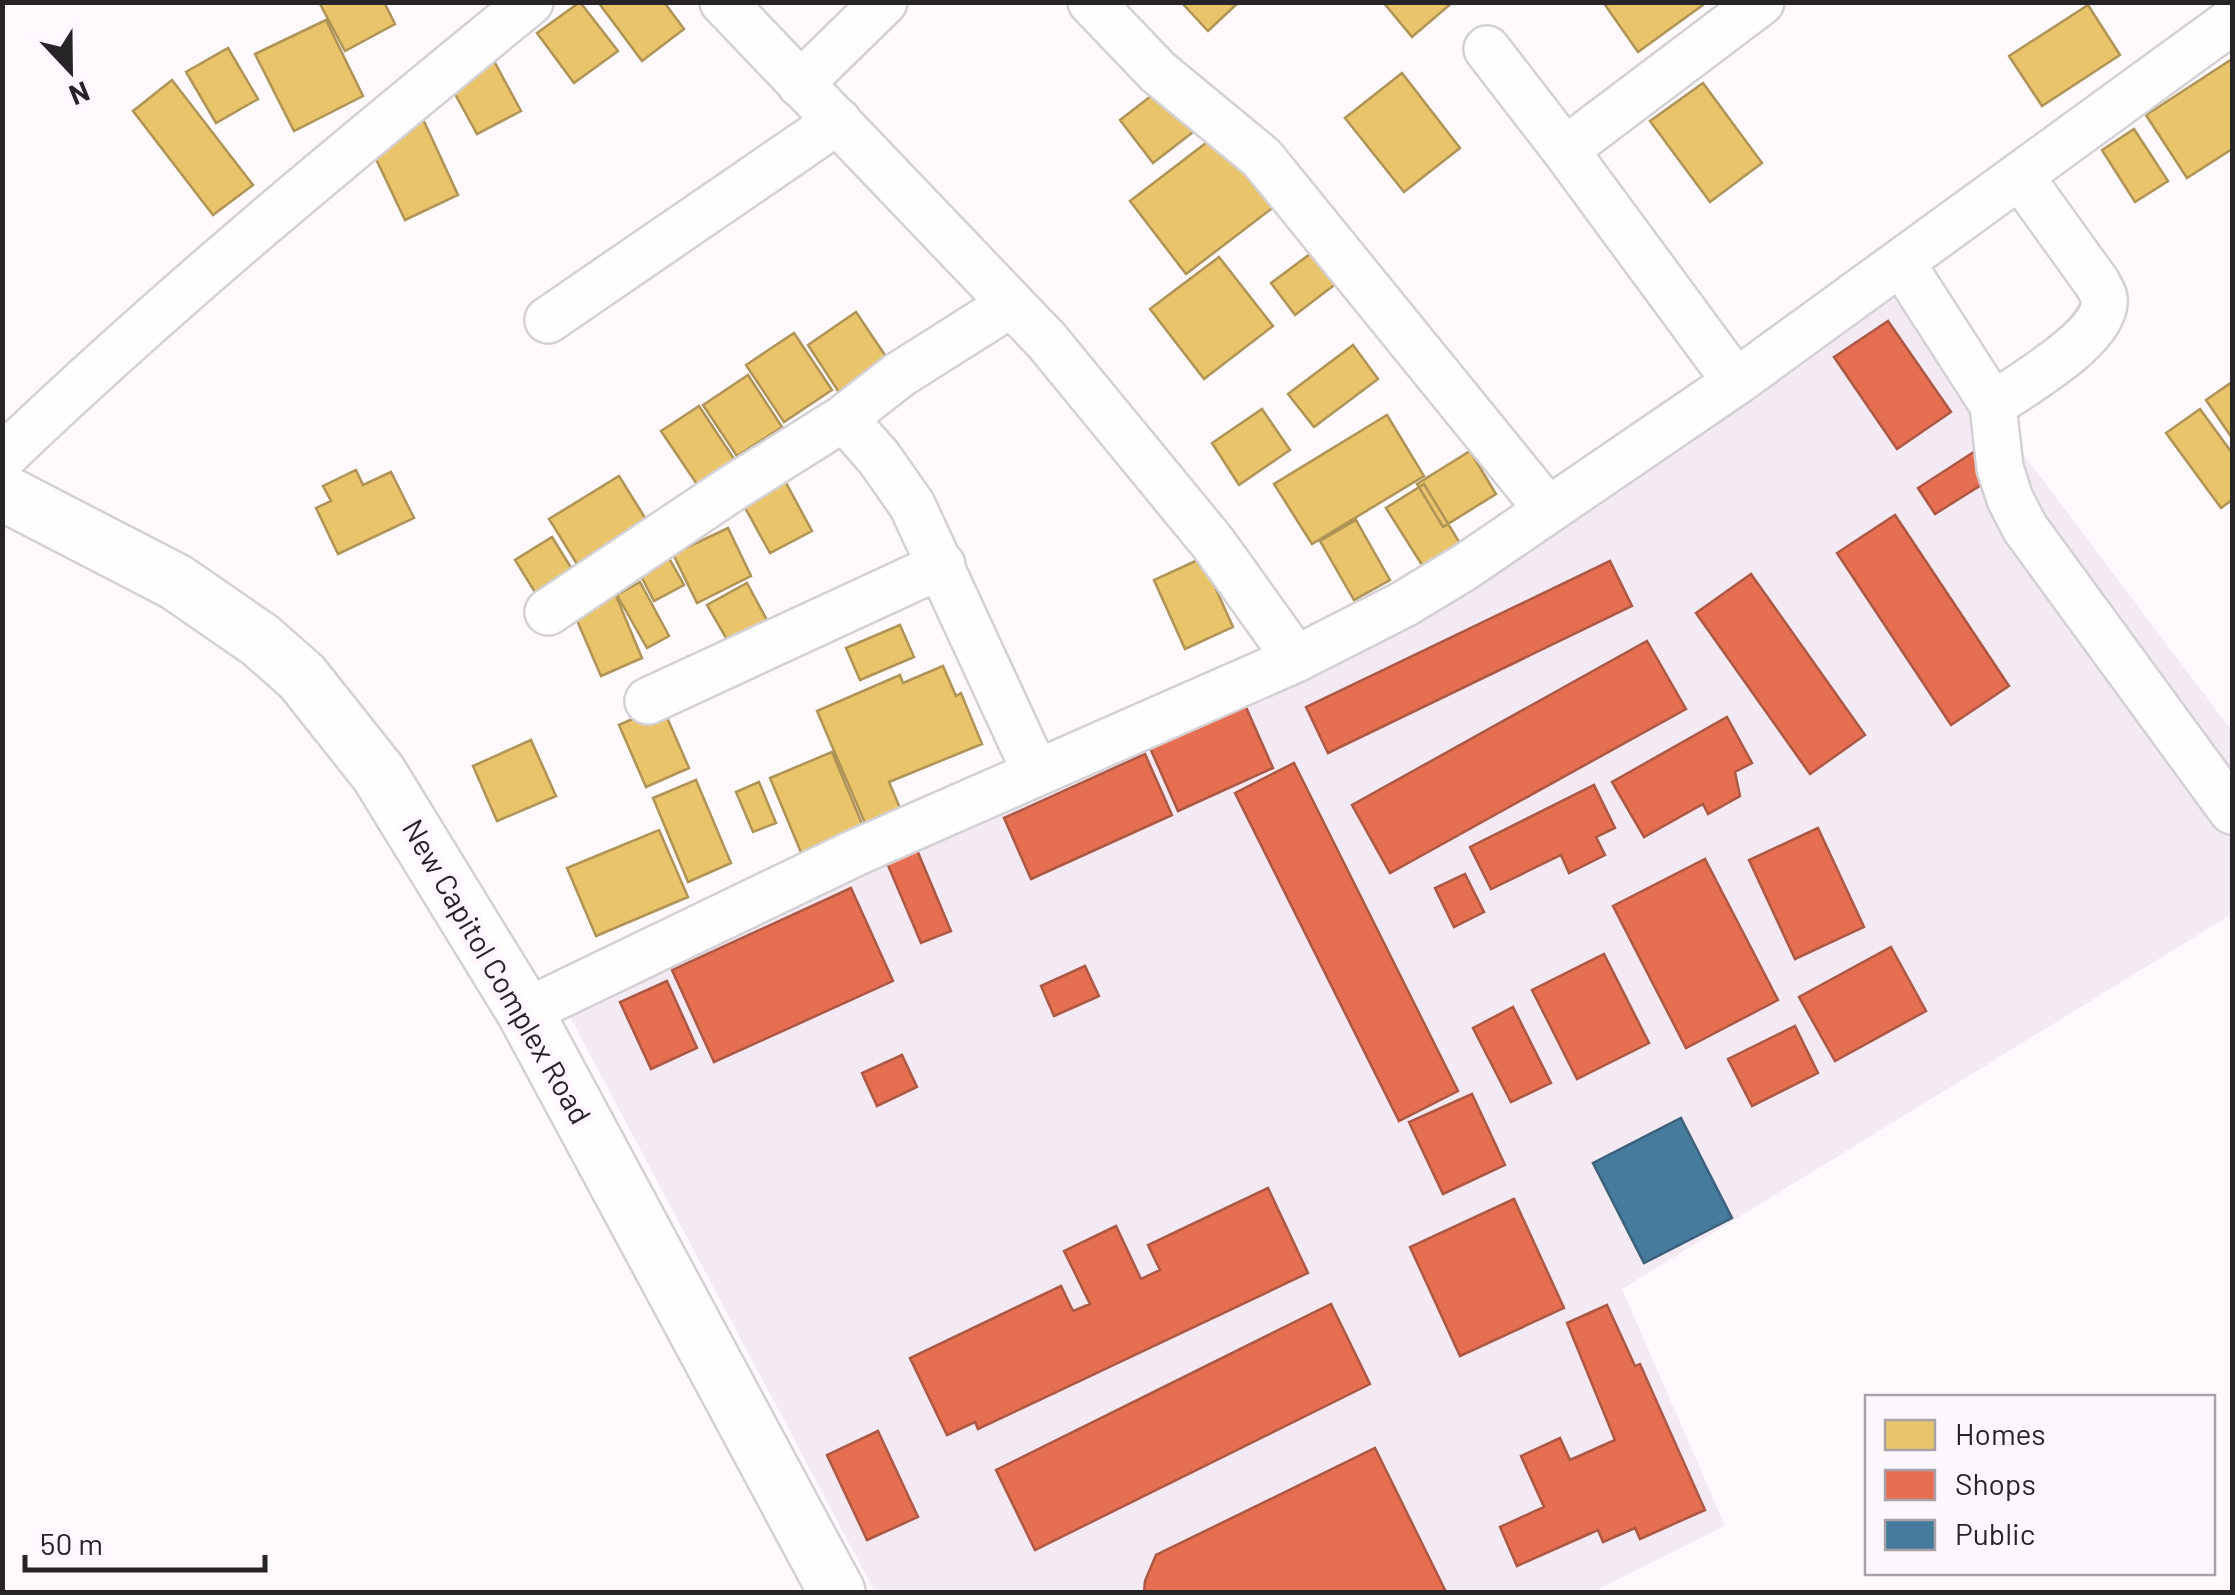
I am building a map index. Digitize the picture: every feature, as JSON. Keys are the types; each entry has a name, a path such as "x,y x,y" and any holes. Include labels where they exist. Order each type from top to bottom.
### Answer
{"main road":[{"name":"New Capitol Complex Road","path":"2,492 176,582 260,640 302,676 379,774 525,1012 837,1592"}],"street":[{"path":"2,458 75,388 188,290 530,2"},
{"path":"723,2 1047,341 1188,512 1296,659"},
{"path":"800,84 884,2"},
{"path":"1090,2 1158,72 1262,158 1548,510"},
{"path":"1566,150 1761,2"},
{"path":"525,1012 858,852 1296,659 1404,604 1465,567 1736,382 2232,21"},
{"path":"1486,49 1566,150 1736,382"},
{"path":"548,320 838,121"},
{"path":"1992,406 2087,338 2099,318 2104,298 2020,176"},
{"path":"1901,262 1992,406 2000,468 2025,528 2232,811"},
{"path":"548,612 1011,304"},
{"path":"844,418 912,505 1036,773"},
{"path":"648,701 942,565"}],"shaded area":[{"path":"1898,288 2232,731 2232,914 1622,1289 1725,1526 1593,1592 875,1592 560,998 1344,657"}],"building: Homes":[{"path":"319,2 384,2 395,24 345,51"},
{"path":"580,2 618,51 574,83 537,33"},
{"path":"598,2 664,2 684,29 642,61"},
{"path":"1181,2 1239,2 1208,31"},
{"path":"1383,2 1453,2 1412,37"},
{"path":"1603,2 1707,2 1638,52"},
{"path":"2088,5 2120,55 2042,106 2009,56"},
{"path":"326,20 363,96 294,131 255,54"},
{"path":"228,48 258,99 216,123 186,72"},
{"path":"493,59 521,111 477,134 449,83"},
{"path":"2232,59 2232,149 2187,178 2146,115"},
{"path":"1402,73 1460,148 1404,192 1345,118"},
{"path":"172,80 253,185 213,215 133,111"},
{"path":"1703,83 1762,163 1710,202 1650,121"},
{"path":"1164,86 1197,129 1153,163 1120,120"},
{"path":"422,117 458,195 405,220 368,142"},
{"path":"2134,129 2168,181 2135,202 2102,150"},
{"path":"1219,133 1275,206 1186,274 1130,201"},
{"path":"1322,245 1346,276 1295,315 1271,283"},
{"path":"1219,257 1273,326 1204,379 1150,309"},
{"path":"856,312 897,373 848,406 808,345"},
{"path":"794,333 832,390 784,422 746,365"},
{"path":"1353,345 1378,379 1314,427 1288,394"},
{"path":"748,375 782,427 737,456 703,405"},
{"path":"2232,382 2232,438 2206,400"},
{"path":"699,406 746,477 709,502 661,431"},
{"path":"1262,409 1290,450 1239,485 1212,443"},
{"path":"2200,409 2232,453 2232,500 2221,508 2166,433"},
{"path":"1387,415 1424,476 1312,544 1274,484"},
{"path":"1470,451 1496,494 1443,527 1417,484"},
{"path":"356,470 363,485 391,472 414,518 338,554 316,508 331,501 323,486"},
{"path":"619,476 647,521 577,564 549,519"},
{"path":"785,481 812,531 770,553 743,504"},
{"path":"1424,484 1461,545 1424,568 1386,508"},
{"path":"1356,520 1390,580 1354,600 1320,541"},
{"path":"728,528 751,576 697,603 673,554"},
{"path":"552,537 580,582 543,605 515,560"},
{"path":"669,558 684,585 654,601 640,574"},
{"path":"1202,558 1233,627 1185,649 1154,580"},
{"path":"640,582 669,636 647,648 617,595"},
{"path":"747,583 768,622 729,643 707,605"},
{"path":"614,591 642,658 601,676 572,609"},
{"path":"900,625 914,657 860,680 846,648"},
{"path":"943,666 956,696 961,693 982,744 889,782 900,808 865,823 817,711 900,675 903,683"},
{"path":"662,706 689,768 646,787 619,725"},
{"path":"531,740 556,796 497,821 473,766"},
{"path":"832,752 865,831 803,857 770,778"},
{"path":"696,780 731,863 688,882 653,798"},
{"path":"759,782 776,823 753,832 736,792"},
{"path":"659,830 688,897 596,936 567,868"}],"building: Shops":[{"path":"1888,321 1951,412 1897,449 1834,357"},
{"path":"1980,448 1997,475 1935,514 1918,488"},
{"path":"1895,515 2009,686 1951,725 1837,553"},
{"path":"1610,561 1632,606 1328,753 1306,707"},
{"path":"1751,574 1865,735 1810,774 1696,613"},
{"path":"1647,641 1686,709 1390,873 1352,805"},
{"path":"1245,705 1273,768 1178,811 1150,748"},
{"path":"1727,717 1752,763 1735,772 1740,796 1708,814 1703,804 1644,837 1612,782"},
{"path":"1145,754 1172,815 1031,879 1004,818"},
{"path":"1294,763 1458,1091 1399,1121 1235,793"},
{"path":"1594,785 1615,828 1596,837 1605,855 1569,873 1561,855 1491,889 1470,847"},
{"path":"1818,828 1864,927 1795,959 1749,860"},
{"path":"917,850 951,931 921,943 887,863"},
{"path":"1705,859 1778,1000 1686,1048 1613,906"},
{"path":"1465,874 1484,912 1454,927 1435,888"},
{"path":"851,888 893,981 714,1062 672,970"},
{"path":"1891,947 1926,1011 1835,1061 1799,997"},
{"path":"1604,954 1649,1043 1577,1079 1532,990"},
{"path":"1085,966 1099,996 1054,1016 1041,986"},
{"path":"667,981 697,1048 651,1069 620,1002"},
{"path":"1513,1007 1551,1083 1511,1102 1473,1028"},
{"path":"1795,1026 1818,1073 1752,1106 1728,1059"},
{"path":"902,1055 917,1087 877,1106 862,1073"},
{"path":"1472,1094 1505,1165 1443,1194 1409,1122"},
{"path":"1268,1188 1308,1273 978,1429 975,1422 947,1435 910,1358 1061,1286 1073,1311 1090,1304 1064,1251 1116,1226 1141,1279 1160,1270 1148,1245"},
{"path":"1514,1199 1564,1308 1460,1356 1410,1247"},
{"path":"1331,1304 1370,1384 1035,1550 996,1470"},
{"path":"1607,1305 1635,1366 1640,1364 1705,1510 1640,1539 1635,1528 1603,1542 1598,1530 1517,1566 1500,1527 1544,1507 1521,1456 1560,1438 1570,1460 1615,1440 1567,1323"},
{"path":"878,1431 918,1517 867,1540 827,1455"},
{"path":"1375,1448 1446,1592 1144,1592 1156,1555"}],"building: Public":[{"path":"1681,1118 1732,1218 1644,1263 1593,1163"}]}
